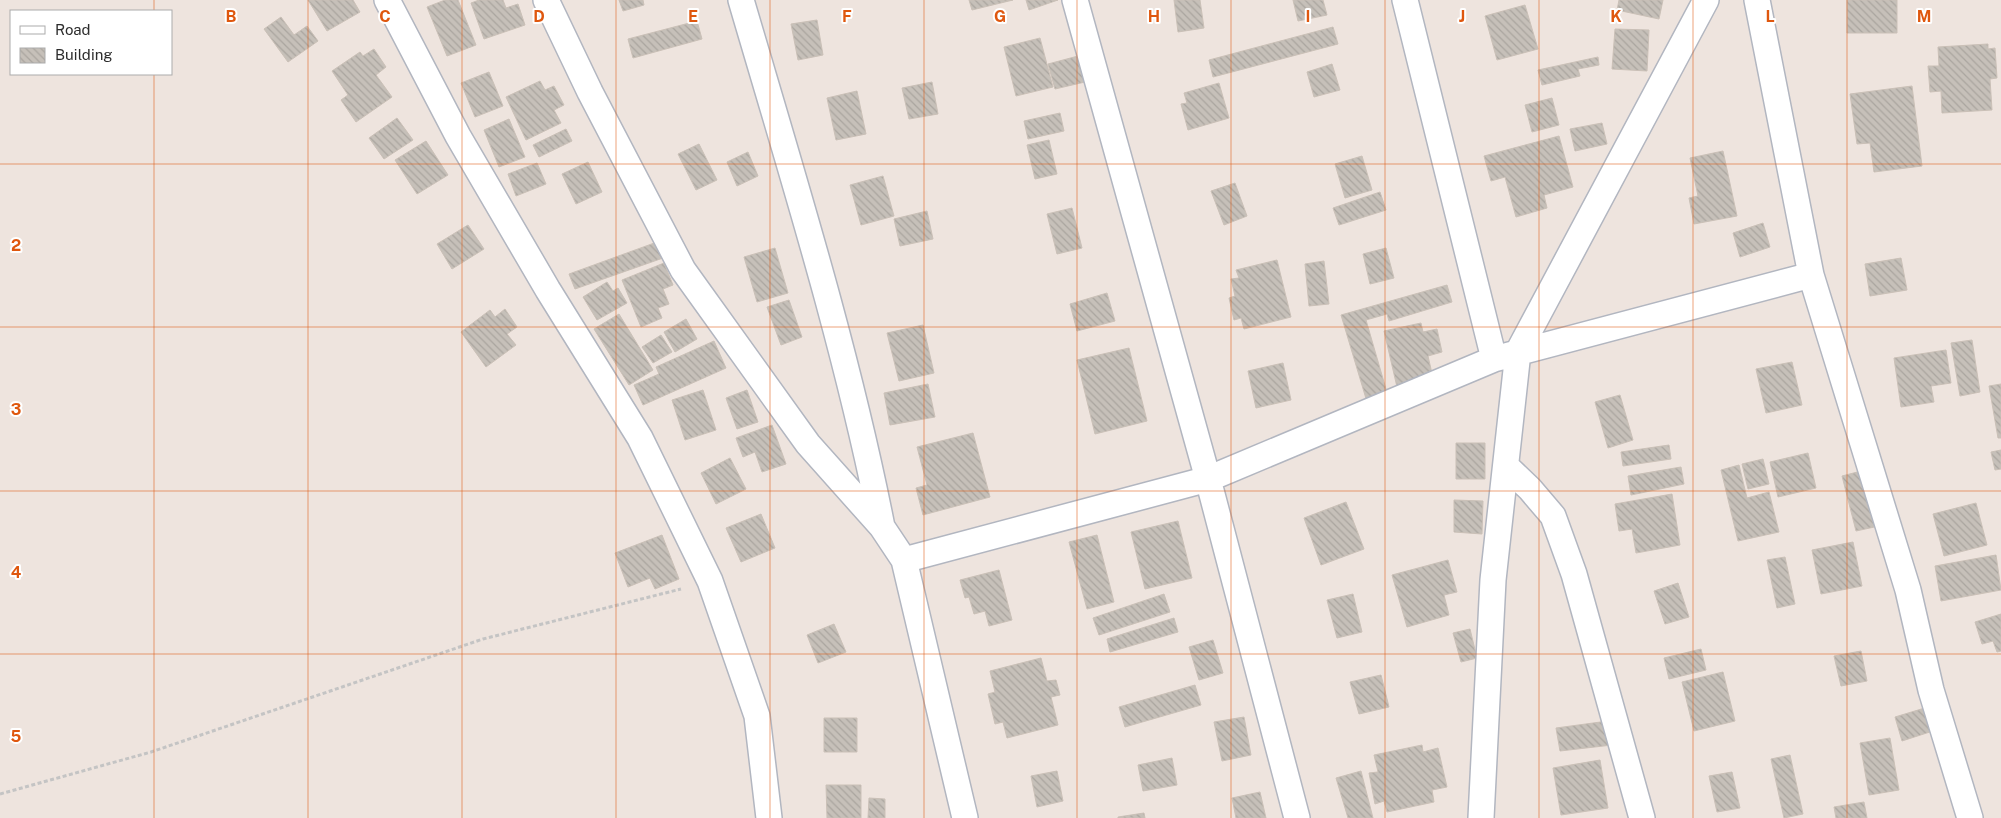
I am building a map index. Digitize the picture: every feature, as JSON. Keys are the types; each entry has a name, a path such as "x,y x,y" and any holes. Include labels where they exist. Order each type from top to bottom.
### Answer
{"street":[{"path":"387,0 458,136 548,290 640,438 710,581 757,716 769,818"},
{"path":"546,0 590,92 683,270 808,444 882,527 904,560 965,818"},
{"path":"741,0 801,206 857,410 882,527"},
{"path":"1075,0 1208,479 1297,818"},
{"path":"1405,0 1494,359"},
{"path":"1481,818 1493,580 1507,467 1518,352 1706,0"},
{"path":"1757,0 1811,275 1908,590 1931,690 1970,818"},
{"path":"904,560 1208,479 1494,359 1811,275"},
{"path":"1507,467 1530,488 1553,516 1574,574 1642,818"}],"path":[{"path":"0,794 151,752 483,639 710,581"}],"building":[{"path":"308,0 353,0 360,12 327,31"},
{"path":"445,0 458,0 476,45 447,56 427,7"},
{"path":"479,0 503,0 506,8 518,4 525,25 484,39 471,3"},
{"path":"619,0 643,0 644,5 623,11"},
{"path":"969,0 1013,0 972,10"},
{"path":"1026,0 1058,0 1029,10"},
{"path":"1174,0 1200,0 1204,28 1178,32"},
{"path":"1293,0 1323,0 1327,15 1298,21"},
{"path":"1619,0 1663,0 1659,19 1617,10"},
{"path":"1847,0 1897,0 1897,33 1847,33"},
{"path":"1525,5 1538,49 1497,60 1485,16"},
{"path":"281,17 294,35 307,26 318,41 288,62 264,29"},
{"path":"817,20 823,55 798,60 791,24"},
{"path":"697,21 702,39 633,58 628,39"},
{"path":"1333,27 1338,44 1213,77 1209,60"},
{"path":"1615,29 1649,30 1647,71 1612,69"},
{"path":"1040,38 1053,87 1016,96 1004,47"},
{"path":"1988,44 1988,49 1995,48 1997,78 1990,79 1992,110 1942,113 1941,91 1930,92 1928,66 1939,66 1938,47"},
{"path":"374,49 386,67 376,75 392,97 356,122 341,100 348,95 332,71 360,52 363,56"},
{"path":"1078,56 1085,82 1055,89 1048,64"},
{"path":"1598,57 1599,65 1578,69 1580,76 1542,85 1538,70"},
{"path":"1332,64 1340,90 1314,97 1307,72"},
{"path":"489,72 503,106 475,117 461,83"},
{"path":"540,81 545,90 554,86 564,105 554,110 561,123 526,140 506,97"},
{"path":"932,82 938,114 909,119 902,88"},
{"path":"1219,83 1229,118 1188,130 1181,104 1187,103 1184,93"},
{"path":"1912,86 1922,166 1874,172 1870,143 1857,144 1850,94"},
{"path":"857,91 866,134 836,140 827,98"},
{"path":"1552,98 1559,125 1532,132 1525,105"},
{"path":"1060,113 1064,131 1028,139 1024,121"},
{"path":"397,118 413,140 384,159 369,138"},
{"path":"509,119 525,157 499,167 484,130"},
{"path":"1602,123 1607,144 1575,151 1570,129"},
{"path":"566,129 572,141 539,157 533,145"},
{"path":"1559,136 1573,187 1544,195 1547,208 1516,217 1505,177 1491,181 1484,156"},
{"path":"1049,140 1057,174 1035,179 1027,145"},
{"path":"426,141 448,175 417,194 395,160"},
{"path":"699,144 717,180 696,190 678,154"},
{"path":"1723,151 1737,216 1694,224 1689,198 1698,196 1690,158"},
{"path":"748,152 758,176 737,186 727,162"},
{"path":"1362,156 1372,190 1345,198 1335,164"},
{"path":"588,162 602,192 576,204 562,174"},
{"path":"537,163 546,184 516,196 508,174"},
{"path":"883,176 894,216 861,225 850,185"},
{"path":"1235,183 1247,216 1224,225 1211,191"},
{"path":"1380,192 1386,210 1339,225 1333,208"},
{"path":"1072,208 1082,248 1057,254 1047,214"},
{"path":"927,211 933,239 900,246 894,219"},
{"path":"1763,223 1770,247 1740,257 1733,233"},
{"path":"468,225 484,249 452,269 437,244"},
{"path":"657,242 663,258 575,289 569,274"},
{"path":"775,248 788,293 757,302 744,257"},
{"path":"1386,248 1394,278 1370,284 1363,254"},
{"path":"1901,258 1907,290 1870,296 1865,264"},
{"path":"1277,260 1291,317 1244,329 1241,318 1234,320 1229,298 1235,296 1231,279 1239,278 1236,270"},
{"path":"1324,261 1329,304 1309,306 1305,264"},
{"path":"664,263 673,285 663,289 669,304 658,308 662,318 641,327 622,280"},
{"path":"607,282 613,291 618,288 627,303 597,320 583,297"},
{"path":"1447,285 1452,302 1389,321 1387,314 1366,320 1388,396 1367,402 1341,315"},
{"path":"1107,293 1115,321 1077,331 1070,304"},
{"path":"789,300 802,337 781,345 767,307"},
{"path":"505,309 517,327 507,334 516,345 486,367 461,332 490,310 495,317"},
{"path":"619,314 653,370 629,385 594,329"},
{"path":"686,319 697,339 675,352 664,332"},
{"path":"1421,323 1423,332 1437,329 1442,352 1428,356 1433,378 1397,387 1384,331"},
{"path":"923,325 934,373 899,381 887,333"},
{"path":"661,335 672,352 653,363 642,347"},
{"path":"1972,340 1980,392 1960,396 1951,343"},
{"path":"714,341 726,368 643,405 634,385 659,374 656,367"},
{"path":"1129,348 1147,421 1095,434 1077,360"},
{"path":"1946,350 1951,383 1931,386 1934,402 1901,407 1894,358"},
{"path":"1792,362 1802,405 1766,413 1756,369"},
{"path":"1283,363 1291,400 1256,408 1248,371"},
{"path":"928,384 935,417 890,425 884,393"},
{"path":"2001,384 2001,438 1998,438 1989,386"},
{"path":"703,390 716,430 685,440 672,400"},
{"path":"747,390 758,422 737,429 726,398"},
{"path":"1620,395 1633,440 1608,448 1595,402"},
{"path":"772,425 786,464 762,472 755,452 743,457 736,438"},
{"path":"973,433 990,497 923,515 916,488 927,485 917,447"},
{"path":"1456,443 1485,443 1485,479 1456,479"},
{"path":"1669,445 1671,459 1623,466 1621,452"},
{"path":"2001,450 2001,469 1995,470 1991,452"},
{"path":"1808,453 1816,488 1778,497 1770,462"},
{"path":"730,458 746,489 716,504 701,473"},
{"path":"1763,459 1769,484 1748,489 1742,464"},
{"path":"1739,465 1747,498 1769,492 1779,532 1738,541 1721,470"},
{"path":"1681,467 1684,484 1631,495 1628,476"},
{"path":"1865,470 1879,526 1856,531 1842,476"},
{"path":"1672,494 1680,545 1636,553 1632,529 1619,531 1615,504"},
{"path":"1454,500 1483,501 1482,534 1454,532"},
{"path":"1346,502 1364,549 1321,565 1304,518"},
{"path":"1976,503 1987,545 1944,556 1933,514"},
{"path":"761,514 775,548 741,562 726,528"},
{"path":"1178,521 1192,578 1145,589 1131,532"},
{"path":"662,535 679,579 655,589 650,578 628,587 615,553"},
{"path":"1097,535 1114,602 1087,609 1069,542"},
{"path":"1853,542 1862,586 1821,594 1812,550"},
{"path":"1996,555 2001,590 1941,601 1935,566"},
{"path":"1785,557 1795,604 1777,608 1767,560"},
{"path":"1448,560 1457,592 1444,595 1449,615 1407,627 1392,575"},
{"path":"999,570 1012,620 989,626 985,611 974,614 969,597 965,598 960,580"},
{"path":"1678,583 1689,617 1665,624 1654,591"},
{"path":"1164,594 1170,612 1099,635 1093,618"},
{"path":"1353,594 1362,632 1337,638 1327,600"},
{"path":"2001,614 2001,651 1997,652 1993,641 1982,644 1975,622"},
{"path":"1174,618 1178,632 1110,652 1107,639"},
{"path":"834,624 846,652 818,663 807,635"},
{"path":"1470,629 1477,658 1461,662 1453,633"},
{"path":"1213,640 1223,673 1199,680 1189,647"},
{"path":"1701,649 1706,670 1669,679 1664,658"},
{"path":"1861,651 1867,681 1841,686 1834,656"},
{"path":"1041,658 1047,681 1056,680 1060,695 1051,697 1058,725 1007,738 1003,722 995,724 988,694 995,692 990,671"},
{"path":"1723,672 1735,721 1694,731 1682,682"},
{"path":"1381,675 1389,707 1359,714 1350,682"},
{"path":"1195,685 1201,705 1125,727 1119,707"},
{"path":"1928,707 1936,730 1902,741 1895,717"},
{"path":"1244,717 1251,755 1222,761 1214,722"},
{"path":"824,718 857,718 857,752 824,752"},
{"path":"1608,721 1612,745 1560,751 1556,728"},
{"path":"1890,738 1899,790 1869,795 1860,743"},
{"path":"1422,745 1423,752 1438,748 1447,787 1432,790 1434,802 1387,812 1384,801 1375,804 1369,773 1378,772 1374,755"},
{"path":"1790,755 1803,814 1784,818 1771,759"},
{"path":"1172,758 1177,785 1143,791 1138,765"},
{"path":"1600,760 1608,808 1561,815 1553,768"},
{"path":"1057,771 1063,801 1037,807 1031,776"},
{"path":"1361,771 1373,818 1348,818 1336,778"},
{"path":"1732,772 1740,808 1717,812 1709,776"},
{"path":"826,785 861,785 861,818 827,818"},
{"path":"1260,792 1266,818 1236,818 1232,798"},
{"path":"869,798 885,799 885,818 868,818"},
{"path":"1864,802 1867,818 1836,818 1834,807"},
{"path":"1144,813 1145,818 1118,818 1118,817"}]}
